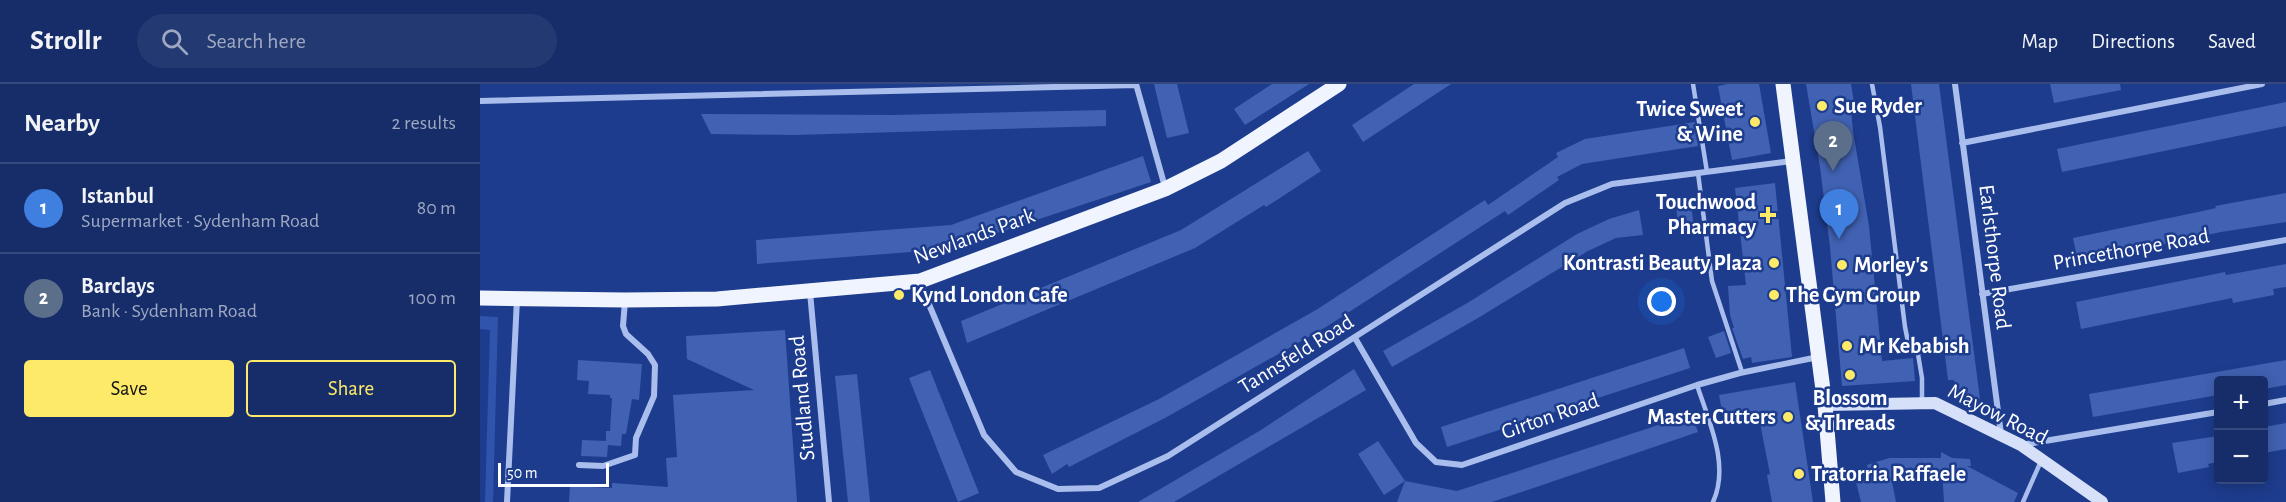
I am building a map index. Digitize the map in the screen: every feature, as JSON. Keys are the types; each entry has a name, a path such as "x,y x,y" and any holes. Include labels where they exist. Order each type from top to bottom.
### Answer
{"main road":[{"name":"Newlands Park","path":"480,298 717,299 920,281 1165,189 1221,161 1339,84"},
{"path":"1783,84 1825,405 1833,502"}],"street":[{"name":"Earlsthorpe Road","path":"1955,84 2001,434"},
{"path":"1962,143 2262,84"},
{"path":"480,101 1136,85 1165,189"},
{"name":"Tannsfeld Road","path":"920,281 984,435 1016,472 1058,489 1099,488 1168,456 1355,339 1565,203 1612,184 1793,160"},
{"name":"Princethorpe Road","path":"1982,294 2286,240"},
{"name":"Studland Road","path":"810,291 829,502"},
{"path":"507,502 517,298"},
{"path":"579,465 603,466 635,455 636,438 654,396 655,365 648,354 626,334 623,326 625,300"},
{"name":"Girton Road","path":"1355,339 1416,443 1437,462 1462,465 1698,385 1742,372 1819,356"},
{"path":"2268,403 2286,400"},
{"name":"Mayow Road","path":"1825,405 1935,403 2020,445 2102,502"},
{"path":"2020,445 2214,413"}],"lane":[{"path":"1693,84 1707,172"},
{"path":"1872,84 1905,327 1908,342 1917,348 1922,378 1922,404"},
{"path":"1698,173 1712,281 1742,372"},
{"path":"1698,385 1719,450 1719,489 1713,502"},
{"path":"2023,502 2042,459"}],"shaded area":[{"path":"480,316 498,317 493,502 485,502 490,330 480,329"}],"building":[{"path":"1154,84 1177,84 1189,133 1167,138"},
{"path":"1272,84 1309,84 1245,125 1234,109"},
{"path":"1414,84 1451,84 1363,142 1352,125"},
{"path":"1759,84 1771,153 1732,160 1718,86"},
{"path":"1806,84 1851,84 1855,109 1851,110 1853,131 1869,226 1882,361 1913,358 1915,381 1842,386 1830,247"},
{"path":"1911,84 1939,84 1980,399 1956,393 1954,380 1948,380"},
{"path":"2050,84 2120,84 2121,90 2054,103"},
{"path":"2286,102 2286,126 2062,172 2057,149"},
{"path":"1106,110 1106,126 795,135 711,134 701,114 893,115"},
{"path":"1695,122 1698,146 1582,164 1557,177 1559,180 1508,215 1505,211 1326,327 1165,418 1069,467 1067,464 1052,474 1043,455 1159,399 1316,310 1485,200 1488,205 1558,157 1556,153 1585,139"},
{"path":"1308,151 1321,171 1266,207 1264,205 1195,248 967,343 961,321 1181,230"},
{"path":"1143,156 1151,182 949,249 757,264 756,240 951,225"},
{"path":"1775,183 1792,357 1752,363 1751,357 1743,359 1730,315 1728,286 1746,285 1735,188"},
{"path":"2286,193 2286,222 2221,232 2078,262 2073,238 2216,208 2215,206"},
{"path":"1691,205 1694,227 1679,228 1676,207"},
{"path":"1639,210 1643,235 1616,238 1588,251 1392,367 1383,351 1469,302 1577,234 1609,219"},
{"path":"2286,264 2286,287 2273,289 2274,295 2233,303 2232,298 2081,329 2076,302 2225,272 2226,275"},
{"path":"785,330 797,502 569,502 570,486 612,488 612,483 668,487 666,458 677,457 673,395 754,390 687,359 686,336"},
{"path":"1724,331 1731,353 1716,358 1708,337"},
{"path":"1684,348 1690,368 1447,447 1441,427"},
{"path":"578,360 642,364 639,400 632,399 626,434 622,434 621,446 608,445 607,457 581,456 582,440 606,441 606,431 610,431 612,398 610,395 588,394 589,381 577,380"},
{"path":"2286,360 2286,385 2268,388 2268,376 2214,376 2214,396 2093,417 2089,394"},
{"path":"1354,369 1366,390 1174,502 1138,502 1261,430"},
{"path":"930,370 979,493 958,502 909,378"},
{"path":"857,374 870,502 848,502 835,376"},
{"path":"1795,382 1813,502 1772,502 1767,475 1770,474 1760,423 1744,426 1743,420 1729,422 1726,410 1722,411 1719,395"},
{"path":"1692,414 1698,432 1492,502 1397,502 1405,481 1457,491"},
{"path":"2286,423 2286,449 2268,452 2268,426"},
{"path":"2214,437 2214,463 2208,464 2209,467 2178,473 2172,443"},
{"path":"1378,441 1405,481 1384,495 1358,454"},
{"path":"1941,452 1952,458 1970,459 1971,466 1967,466 2018,493 2014,502 1944,502 1942,470 1891,477 1896,502 1861,502 1856,482 1868,479 1867,465 1889,458 1941,458"}],"place":[{"name":"Sue Ryder","path":"1822,106"},
{"name":"Twice Sweet & Wine","path":"1755,122"},
{"name":"Barclays","path":"1833,171"},
{"name":"Touchwood Pharmacy","path":"1768,215"},
{"name":"Istanbul","path":"1839,239"},
{"name":"Kontrasti Beauty Plaza","path":"1774,263"},
{"name":"Morley's","path":"1842,265"},
{"name":"Kynd London Cafe","path":"899,295"},
{"name":"The Gym Group","path":"1774,295"},
{"name":"Mr Kebabish","path":"1847,346"},
{"name":"Blossom & Threads","path":"1850,375"},
{"name":"Master Cutters","path":"1788,417"},
{"name":"Tratorria Raffaele","path":"1799,474"}]}
